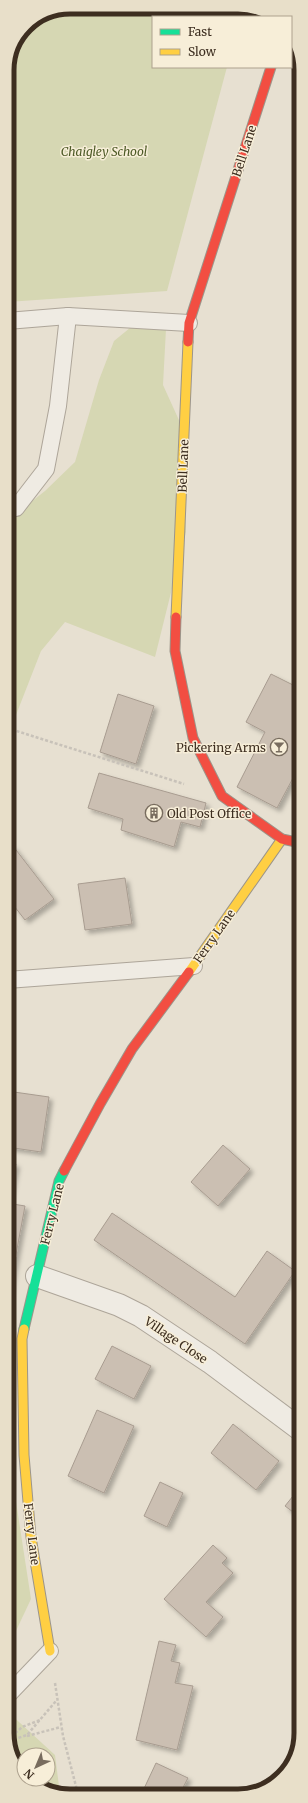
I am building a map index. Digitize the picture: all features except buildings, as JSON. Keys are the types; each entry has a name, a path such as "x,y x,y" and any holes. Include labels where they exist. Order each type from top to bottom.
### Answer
{"street":[{"name":"Bell Lane","path":"271,68 189,323 175,652 193,738 222,796 282,839"},
{"path":"282,839 294,842"},
{"name":"Ferry Lane","path":"50,1651 31,1537 24,1456 22,1339 59,1181 100,1104 132,1049 194,966 282,839"},
{"name":"Village Close","path":"37,1276 119,1305 141,1316 210,1362 294,1425"}],"lane":[{"path":"14,320 68,316 189,323"},
{"path":"14,508 16,508 46,469 58,406 68,316"},
{"path":"14,979 194,966"},
{"path":"14,1689 50,1651"}],"path":[{"path":"14,730 222,796"},
{"path":"50,1651 61,1727 77,1789"},
{"path":"14,1739 27,1735 57,1701"},
{"path":"14,1736 22,1727 42,1719"},
{"path":"14,1740 61,1727"}],"green space":[{"name":"Chaigley School","path":"70,14 241,14 240,16 152,16 152,68 227,68 167,291 14,302 15,59 23,39 30,30 49,18"},
{"path":"136,323 166,329 163,385 183,429 186,532 155,657 65,622 41,651 14,720 14,515 45,491 75,462 99,380 114,341"},
{"path":"14,1488 31,1599 14,1635"},
{"path":"14,1717 46,1747 16,1747 14,1737"},
{"path":"56,1763 59,1788 56,1787"}],"traffic: fast":[{"path":"24,1329 59,1181 64,1171"}],"traffic: slow":[{"path":"176,617 188,342"},
{"path":"189,972 282,839"},
{"path":"24,1329 22,1339 24,1455 31,1537 50,1651"}],"traffic: jam":[{"path":"188,342 189,323 271,68"},
{"path":"176,617 175,651 193,738 222,796 282,839 294,842"},
{"path":"64,1171 132,1049 189,972"}],"place":[{"name":"Pickering Arms","path":"279,747"},
{"name":"Old Post Office","path":"154,813"}]}
